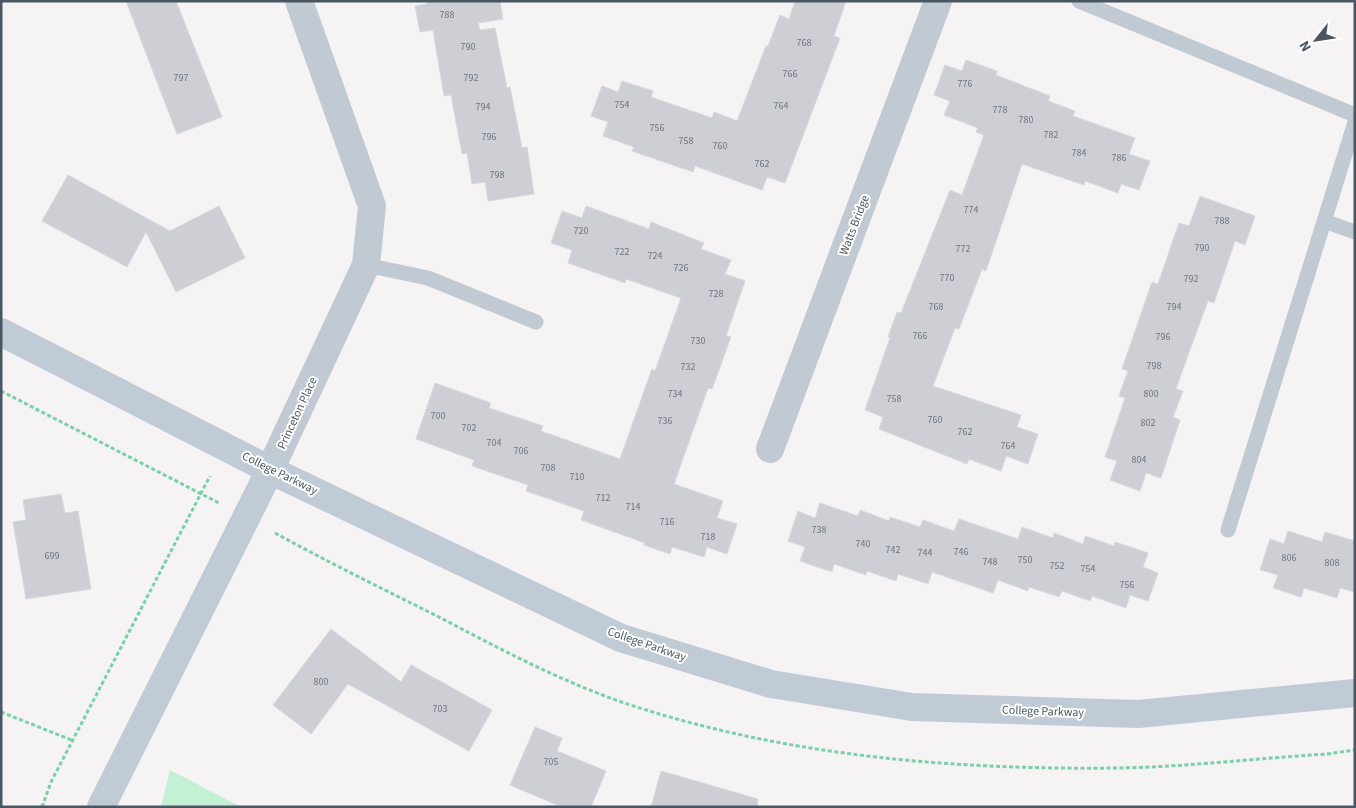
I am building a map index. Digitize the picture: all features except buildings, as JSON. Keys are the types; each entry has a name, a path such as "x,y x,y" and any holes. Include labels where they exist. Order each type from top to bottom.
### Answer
{"street":[{"name":"Princeton Place","path":"101,807 270,470 366,265 372,206 299,1"},
{"name":"Watts Bridge","path":"770,448 938,1"},
{"name":"College Parkway","path":"1,332 270,470 621,638 771,684 912,707 1138,714 1355,693"}],"lane":[{"path":"1079,1 1355,115"},
{"path":"1228,530 1355,122"},
{"path":"1324,221 1355,232"},
{"path":"366,265 428,278 536,322"}],"path":[{"path":"42,807 51,782 74,741 200,493 227,447"},
{"path":"1,712 74,741"}],"green space":[{"path":"170,770 241,807 161,807"}]}
